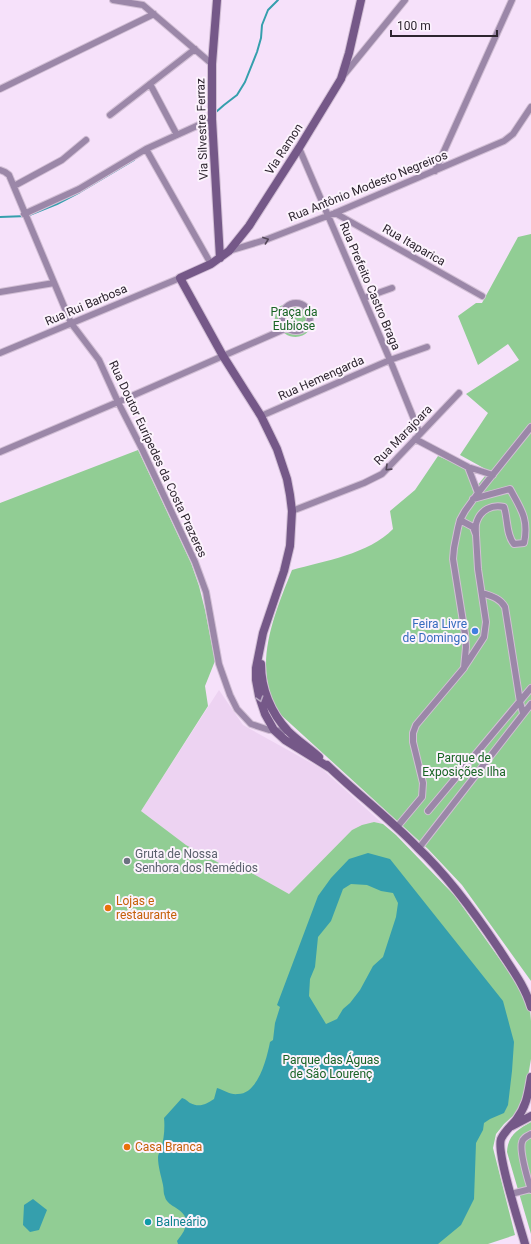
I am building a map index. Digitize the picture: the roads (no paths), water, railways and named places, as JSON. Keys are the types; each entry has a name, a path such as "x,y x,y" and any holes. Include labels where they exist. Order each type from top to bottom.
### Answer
{"main road":[{"name":"Via Silvestre Ferraz","path":"217,0 212,64 212,119 220,258"},
{"name":"Via Ramon","path":"180,278 211,264 229,251 248,226 299,148 341,79 349,53 361,0"},
{"path":"180,278 223,356 261,416 277,449 289,490 292,512 290,546 263,633 256,668 257,688 265,714 274,730 295,746 330,768"},
{"path":"260,647 261,675 267,698 277,717 288,731 308,747 397,827 419,848 448,880 483,925 520,982 529,999 531,1007"},
{"path":"522,1243 499,1144 504,1134 529,1102 531,1077"},
{"path":"510,1128 531,1116"}],"street":[{"path":"113,0 143,5 212,64"},
{"path":"341,79 405,0"},
{"path":"435,171 512,0"},
{"path":"0,89 154,14"},
{"path":"110,115 195,49"},
{"path":"150,84 177,135"},
{"name":"Rua Antônio Modesto Negreiros","path":"229,251 265,240 328,216 504,141 513,134 531,107"},
{"path":"24,214 79,189 146,149 212,119"},
{"path":"14,186 62,160 86,140"},
{"name":"Rua Prefeito Castro Braga","path":"299,148 364,298 420,434"},
{"path":"146,149 211,264"},
{"name":"Rua Doutor Eurípedes da Costa Prazeres","path":"0,170 9,175 24,214 72,323 99,360 173,513 201,578 210,608 219,664 230,695 237,709 251,724 266,729 288,731"},
{"name":"Rua Itaparica","path":"335,213 482,296"},
{"name":"Rua Rui Barbosa","path":"0,353 180,278"},
{"path":"0,292 54,283"},
{"path":"364,298 392,288"},
{"path":"298,303 304,306 309,312 309,319 306,326 300,330 293,331 287,328 282,322 282,315 285,308 291,304 298,303"},
{"path":"0,452 287,328"},
{"name":"Rua Hemengarda","path":"261,416 390,360 427,347"},
{"name":"Rua Marajoara","path":"292,512 375,478 390,466 459,393"},
{"path":"464,668 466,647 465,634 453,559 460,520 473,499 531,426"},
{"path":"415,440 468,467 493,475"},
{"path":"468,467 478,493"},
{"path":"397,827 422,797 423,783 413,742 413,733 416,725 464,668 484,637 486,622 478,569 476,523 486,509 495,506 504,507 509,534 514,544 524,543 527,531 523,513 510,489 473,499"},
{"path":"460,520 473,527 476,535"},
{"path":"482,593 494,596 505,607 520,702 524,713"},
{"path":"428,811 531,688"},
{"path":"419,848 531,704"},
{"path":"511,1194 531,1189 523,1160 521,1143 525,1137 531,1134"}],"water":[{"path":"368,853 390,859 503,1001 514,1042 508,1105 504,1113 484,1123 483,1130 476,1143 474,1199 461,1225 438,1244 178,1244 177,1241 185,1228 185,1216 167,1201 164,1194 158,1164 158,1156 164,1134 164,1118 182,1098 190,1103 203,1105 214,1099 217,1088 230,1093 238,1094 251,1088 256,1082 267,1057 270,1042 273,1040 275,1023 280,1007 277,1005 318,896 331,878 349,859","holes":["351,884 367,885 381,891 393,893 398,903 396,917 383,957 373,966 360,990 350,1003 343,1009 337,1019 326,1024 309,996 310,979 315,967 318,937 331,921 343,889"]},
{"path":"33,1199 47,1210 39,1230 30,1232 23,1225 24,1205"}],"waterway":[{"path":"215,115 216,112 237,95 245,82 257,52 261,38 262,25 268,10 278,0"},
{"path":"0,217 27,216 57,204 134,160"}],"place":[{"name":"Feira Livre de Domingo","path":"475,631"},
{"name":"Gruta de Nossa Senhora dos Remédios","path":"127,861"},
{"name":"Lojas e restaurante","path":"108,908"},
{"name":"Casa Branca","path":"127,1147"},
{"name":"Balneário","path":"148,1222"}],"park label":[{"name":"Praça da Eubiose","path":"294,319"},
{"name":"Parque de Exposições Ilha","path":"464,765"},
{"name":"Parque das Águas de São Lourenç","path":"331,1067"}]}
